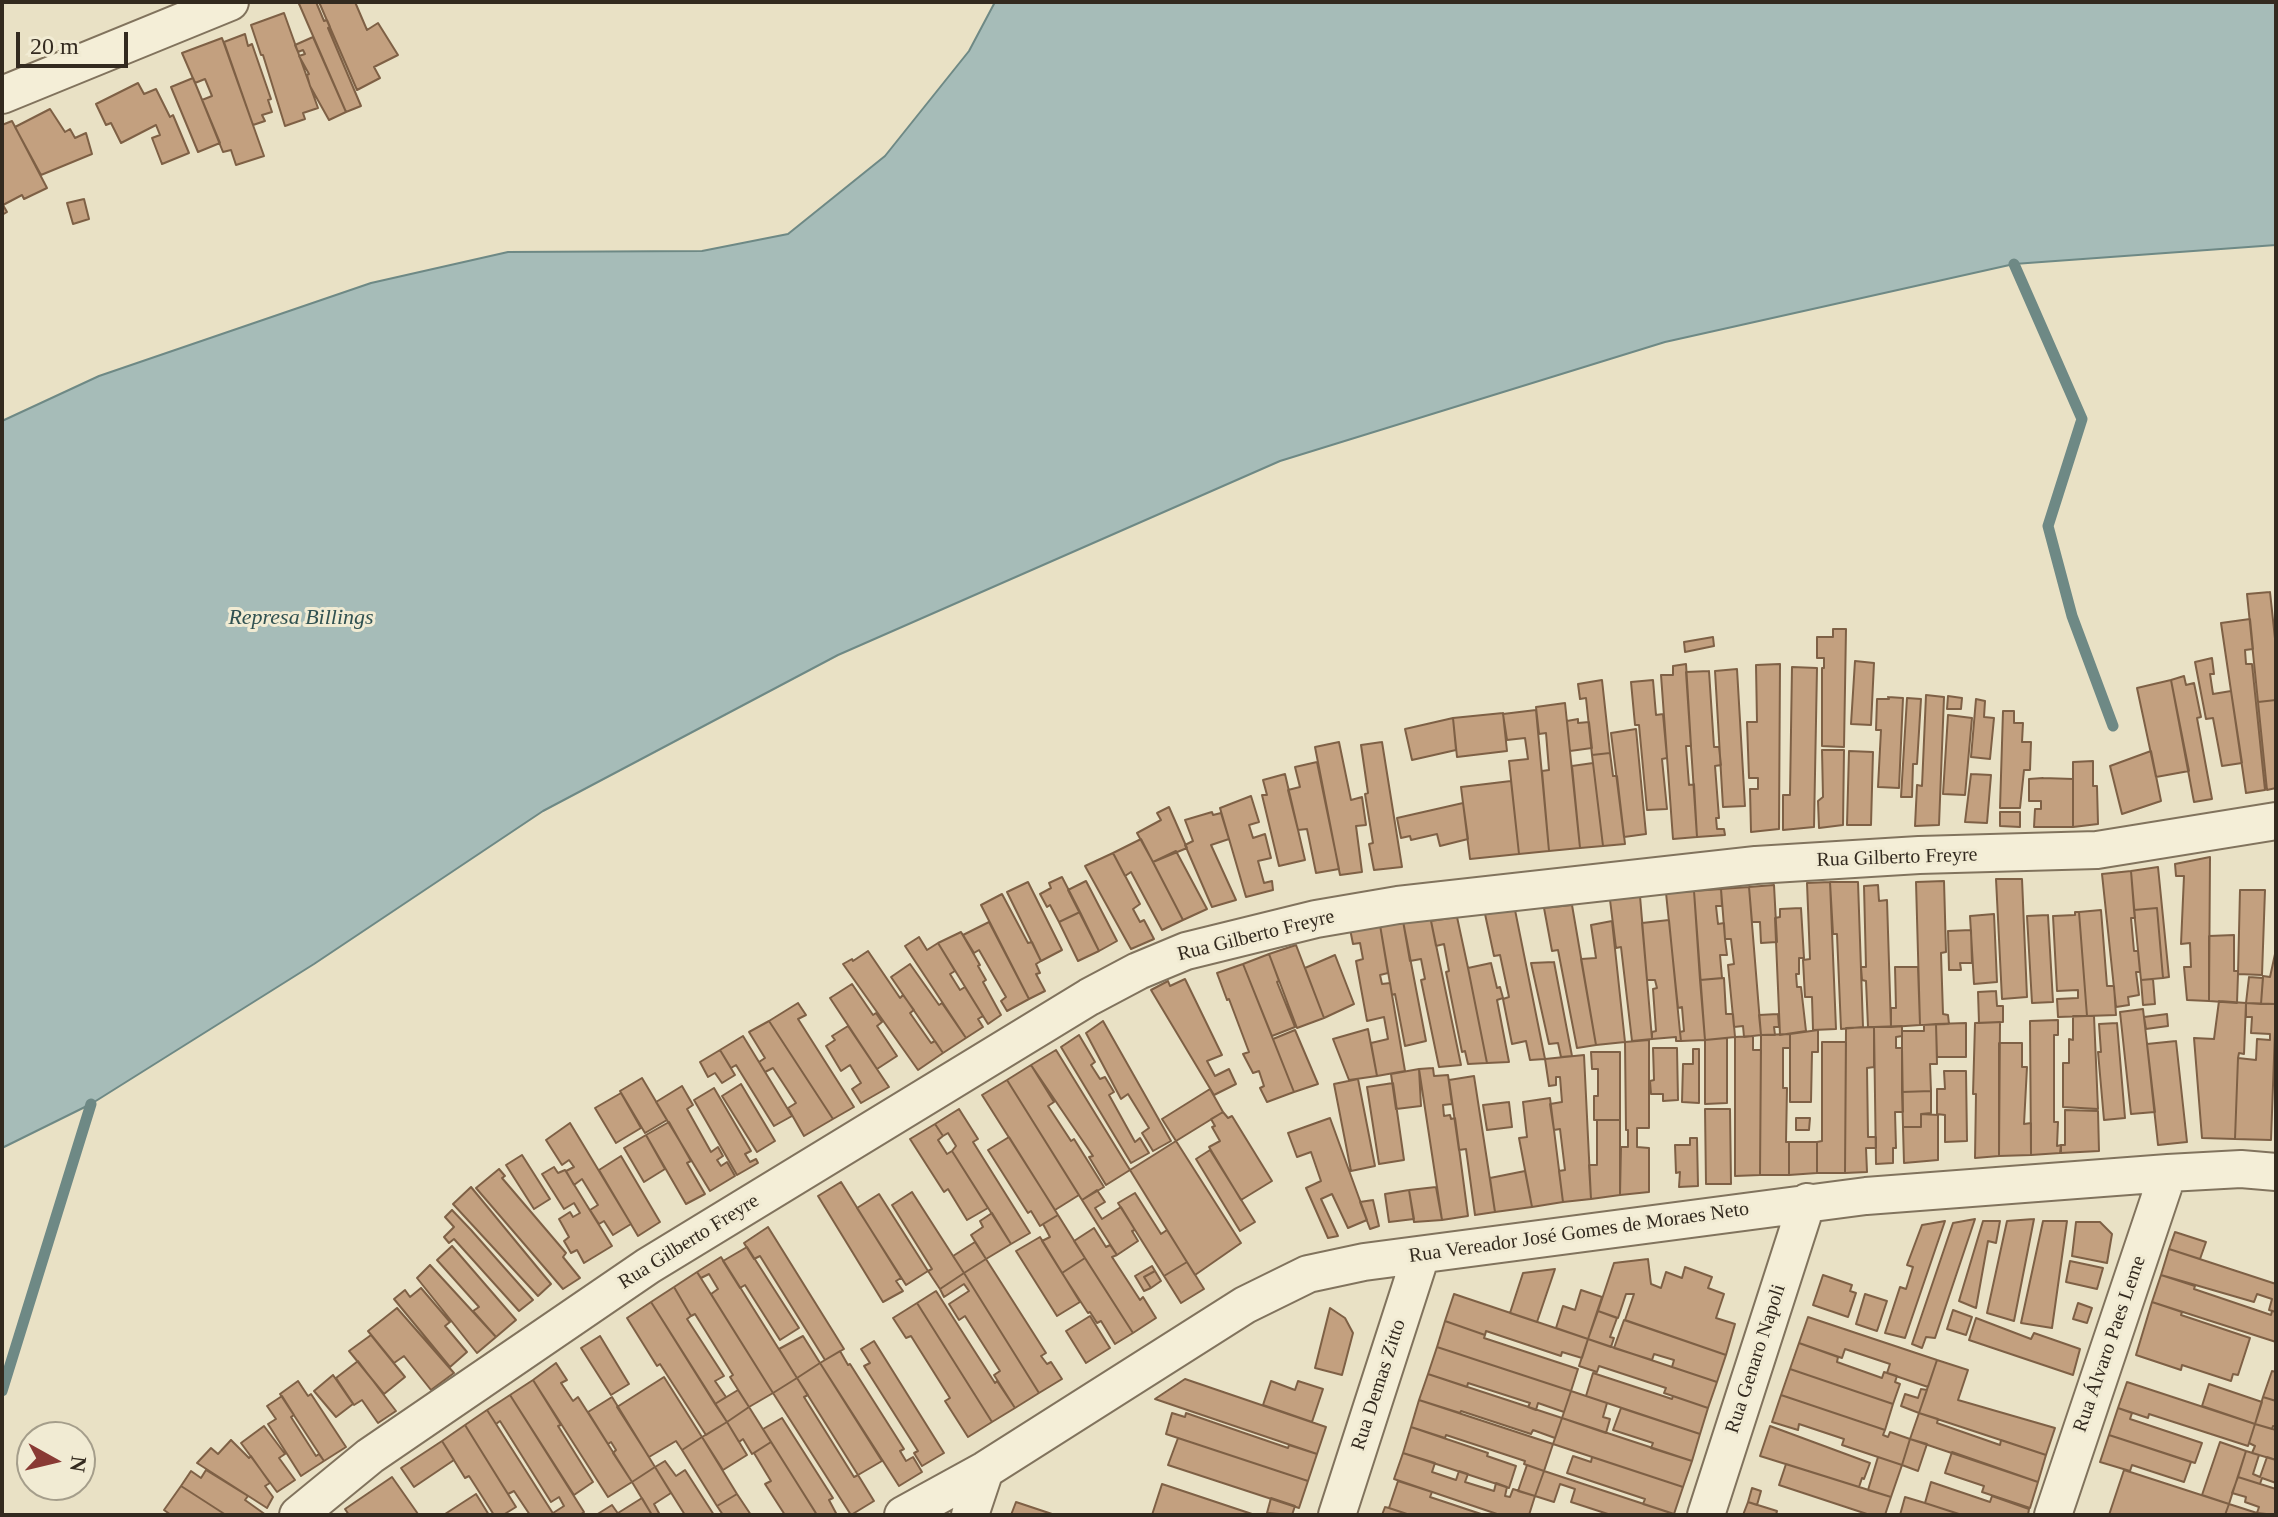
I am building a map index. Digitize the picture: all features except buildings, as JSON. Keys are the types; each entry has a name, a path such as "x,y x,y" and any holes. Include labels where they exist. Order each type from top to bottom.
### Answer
{"street":[{"path":"2,95 166,14 230,2"},
{"name":"Rua Gilberto Freyre","path":"298,1515 370,1456 648,1266 1089,997 1138,971 1186,951 1316,919 1398,905 1756,865 1919,855 2097,850 2276,821"},
{"name":"Rua Vereador José Gomes de Moraes Neto","path":"903,1515 985,1470 1245,1305 1297,1278 1356,1264 1807,1202 2168,1173 2241,1169 2276,1172"},
{"name":"Rua Álvaro Paes Leme","path":"2053,1515 2168,1173"},
{"name":"Rua Genaro Napoli","path":"1706,1515 1807,1202"},
{"name":"Rua Demas Zitto","path":"1337,1515 1421,1255"},
{"path":"970,1515 985,1470"}],"water":[{"name":"Represa Billings","path":"995,2 2276,2 2276,245 2014,264 1665,342 1280,461 838,655 543,811 314,964 91,1104 2,1148 2,421 99,376 371,283 508,252 702,251 788,234 885,156 969,51"}],"waterway":[{"path":"2014,264 2082,419 2048,526 2072,616 2113,726"},
{"path":"2,1391 91,1104"}]}
